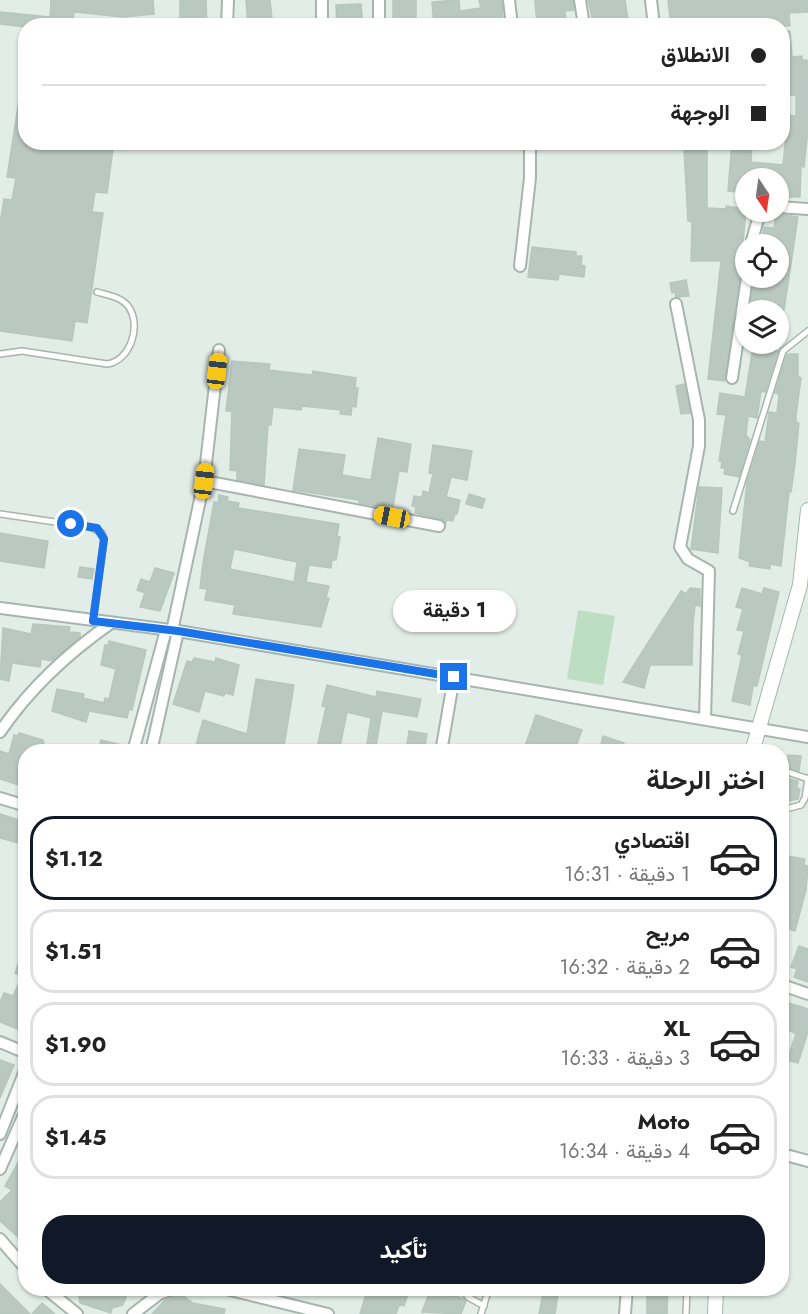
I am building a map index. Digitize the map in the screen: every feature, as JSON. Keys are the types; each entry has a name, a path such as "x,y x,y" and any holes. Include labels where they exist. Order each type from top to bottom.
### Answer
{"street":[{"path":"227,18 228,0"},
{"path":"322,0 322,18"},
{"path":"379,0 379,18"},
{"path":"509,0 511,18"},
{"path":"580,0 583,18"},
{"path":"651,0 653,18"},
{"path":"520,266 530,178 530,150"},
{"path":"789,208 808,209"},
{"path":"732,378 746,288"},
{"path":"676,304 699,420 699,446 680,547 688,559 709,571 705,719"},
{"path":"152,744 172,631 204,481 219,350"},
{"path":"204,481 439,526"},
{"path":"754,744 804,585 808,510"},
{"path":"0,608 172,631 808,737"},
{"path":"0,732 20,704 54,669 111,623"},
{"path":"136,744 172,631"},
{"path":"442,744 454,677"},
{"path":"0,798 18,804"},
{"path":"789,987 808,994"},
{"path":"0,1042 18,1050"},
{"path":"0,1134 18,1088"},
{"path":"0,1169 18,1128"},
{"path":"789,1156 808,1161"},
{"path":"0,1239 18,1260"},
{"path":"55,1296 76,1314"},
{"path":"133,1314 156,1296"},
{"path":"255,1296 328,1314"},
{"path":"625,1314 626,1296"},
{"path":"715,1314 716,1296"}],"lane":[{"path":"0,354 22,351 107,364 119,361 128,352 132,337 131,310 120,299 97,292"},
{"path":"733,511 783,351 808,331"},
{"path":"0,514 90,527 102,533 104,539 93,621"},
{"path":"789,772 808,778 806,798 801,806 789,809"},
{"path":"467,1296 484,1306"},
{"path":"481,1314 487,1296"},
{"path":"686,1314 687,1296"}],"green space":[{"path":"578,610 615,616 603,685 567,679"}],"building":[{"path":"51,0 153,0 154,14 123,17 74,12 73,18 18,18 18,26 0,24 0,12 50,17"},
{"path":"180,0 206,0 207,18 180,18"},
{"path":"246,0 270,0 272,18 247,18"},
{"path":"393,0 416,0 416,18 393,18"},
{"path":"459,0 460,11 481,8 479,0 502,0 503,18 433,18 432,2"},
{"path":"535,0 573,0 574,10 565,11 566,18 536,18"},
{"path":"588,0 625,0 628,18 592,18"},
{"path":"668,0 808,0 808,12 789,13 789,18 670,18"},
{"path":"361,4 362,18 337,18 336,5"},
{"path":"790,31 792,57 802,56 802,60 807,60 808,129 804,167 801,166 800,197 789,197 789,168 735,168 735,192 728,191 731,150 752,150 751,162 783,165 784,150 790,150 790,115 796,116 796,95 790,95"},
{"path":"18,106 18,150 113,150 107,193 95,192 92,212 103,213 87,323 75,321 72,341 0,331 0,224 4,199 12,200 16,178 7,177"},
{"path":"684,150 707,150 707,208 735,207 735,222 745,222 744,234 735,234 735,288 738,288 725,381 708,379 721,261 691,261 692,222 688,221"},
{"path":"789,216 798,217 789,277 789,234 763,234 764,227 774,228 775,222 789,222"},
{"path":"532,247 576,252 576,256 582,256 581,265 585,266 584,277 559,274 558,280 528,277"},
{"path":"686,280 689,296 676,297 675,292 672,293 670,283"},
{"path":"753,288 787,288 786,300 751,300"},
{"path":"752,354 777,354 765,392 761,391 757,418 748,416 746,435 750,440 739,477 724,474 725,468 721,468 722,462 719,461 726,415 717,414 720,393 745,397"},
{"path":"787,354 798,354 798,377 801,378 796,416 796,422 799,423 795,464 791,492 789,492 781,566 770,564 770,569 749,566 750,562 739,558 747,482 760,441 765,442 769,412 777,413 779,394 775,393"},
{"path":"232,361 270,364 269,370 312,375 313,371 356,378 355,388 358,388 356,407 352,406 351,415 340,414 341,410 302,406 301,410 273,407 271,425 268,425 264,485 237,480 237,471 230,470 232,411 226,411"},
{"path":"684,384 690,413 681,414 676,386"},
{"path":"378,438 411,444 407,472 399,471 393,506 359,503 359,500 293,490 299,449 345,455 342,475 371,480"},
{"path":"433,445 472,451 467,480 451,477 446,497 460,500 453,521 447,520 446,523 440,519 415,513 416,507 412,506 414,496 422,497 423,491 429,493 433,474 429,473"},
{"path":"699,487 722,488 718,553 691,549"},
{"path":"469,494 485,499 482,508 466,504"},
{"path":"219,495 228,497 227,501 239,503 238,508 339,524 337,536 340,537 336,560 332,560 331,568 309,565 306,582 329,586 326,598 329,598 321,627 233,614 235,605 205,600 207,589 200,588 203,563 214,502 218,503","holes":["234,549 297,562 294,582 230,569"]},
{"path":"0,533 48,541 44,568 0,561"},
{"path":"80,567 94,569 92,579 78,577"},
{"path":"155,568 174,573 160,611 140,607 145,593 137,590 141,579 150,582"},
{"path":"690,588 700,589 700,606 695,605 693,624 692,665 650,665 644,688 623,682 681,591 686,594"},
{"path":"742,588 762,594 764,588 779,592 757,686 753,686 750,705 732,701 742,655 738,654 744,631 737,630 743,609 736,607"},
{"path":"33,624 70,627 69,632 80,633 80,637 52,661 41,659 40,667 12,663 9,681 0,679 3,628 31,634"},
{"path":"109,641 146,650 132,710 129,709 127,718 89,711 86,722 52,711 57,689 84,694 83,698 104,703 105,698 109,699 116,669 101,665 105,645 108,645"},
{"path":"194,658 215,662 216,658 239,665 233,695 225,693 224,696 205,691 199,712 173,704 187,661 192,662"},
{"path":"256,679 294,685 284,744 196,744 203,720 247,734"},
{"path":"327,685 376,697 377,691 421,699 417,717 382,711 376,744 367,744 371,718 347,712 341,744 318,744 326,707 322,706"},
{"path":"536,715 582,730 577,744 526,744"},
{"path":"409,731 427,734 425,744 407,744"},
{"path":"19,733 43,740 44,744 18,744 18,785 0,779 0,751 9,754 14,735 18,736"},
{"path":"603,736 624,743 624,744 601,744"},
{"path":"101,740 118,744 100,744"},
{"path":"789,755 801,756 799,771 789,768"},
{"path":"789,779 798,781 797,787 800,789 798,799 789,801"},
{"path":"0,814 18,820 18,843 0,838"},
{"path":"789,856 805,859 804,865 808,866 806,890 795,931 789,929"},
{"path":"799,946 808,949 808,982 794,977 797,969 791,967"},
{"path":"18,985 18,1029 0,1022 0,1002 4,993 13,996"},
{"path":"789,1003 808,1009 808,1032 798,1063 789,1061 796,1034 789,1030"},
{"path":"0,1060 14,1065 0,1098"},
{"path":"18,1162 18,1237 0,1221 0,1202 12,1190 5,1186"},
{"path":"0,1284 30,1314 0,1314"},
{"path":"176,1296 184,1296 193,1303 225,1309 224,1314 152,1314 164,1301"},
{"path":"366,1296 407,1296 404,1306 399,1305 396,1314 360,1314"},
{"path":"428,1296 455,1296 466,1301 461,1314 422,1312"},
{"path":"542,1296 558,1296 555,1314 539,1314"},
{"path":"647,1296 668,1296 667,1314 647,1314"},
{"path":"79,1297 126,1297 123,1305 112,1308 111,1313 80,1303"},
{"path":"42,1303 55,1314 32,1314"}],"route":[{"path":"71,524 97,528 104,539 93,621 178,631 454,677"}]}
